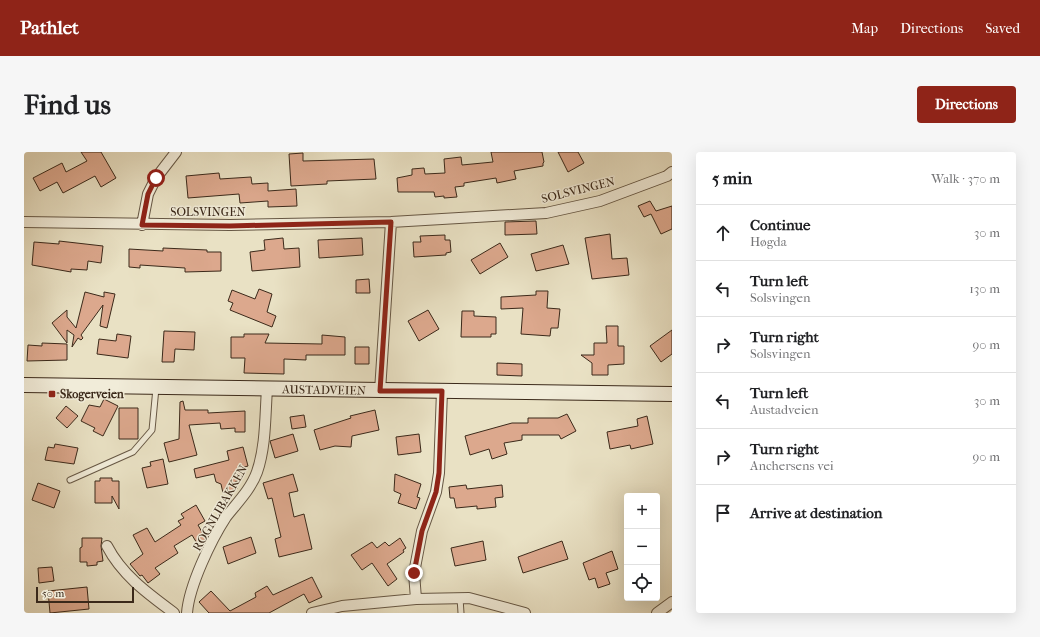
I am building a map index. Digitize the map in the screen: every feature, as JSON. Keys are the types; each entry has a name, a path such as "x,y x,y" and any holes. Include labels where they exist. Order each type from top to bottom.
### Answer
{"main road":[{"name":"AUSTADVEIEN","path":"24,385 267,390 672,394"}],"street":[{"path":"142,225 148,194 156,178 176,152"},
{"name":"SOLSVINGEN","path":"24,222 230,226 391,222 546,213 600,201 667,176 672,172"},
{"path":"380,391 391,222"},
{"name":"ROGNLIBAKKEN","path":"187,613 188,600 193,585 215,538 226,518 249,488 257,472 261,456 267,390"},
{"path":"416,599 414,573 422,531 436,492 439,473 442,391"},
{"path":"107,546 118,565 133,580 174,613"},
{"path":"312,613 342,606 416,599 460,598 469,598 525,613"},
{"path":"657,613 672,602"}],"lane":[{"path":"70,480 133,452 152,430 156,388"},
{"path":"460,598 461,613"}],"building":[{"path":"81,152 101,152 116,178 101,187 95,176 63,193 57,182 40,191 33,178 62,163 66,172 87,161"},
{"path":"491,152 542,152 544,162 543,166 514,171 516,179 497,183 496,178 464,183 464,186 455,187 457,197 435,197 434,192 398,192 397,178 412,175 412,169 424,168 425,174 445,173 444,159 461,157 462,165 493,162"},
{"path":"558,152 578,152 584,163 568,172"},
{"path":"303,153 303,161 374,159 376,179 327,181 327,184 291,186 289,154"},
{"path":"219,173 220,179 251,177 252,184 268,183 268,191 296,189 297,206 268,207 268,201 240,203 239,194 188,198 186,176"},
{"path":"650,201 656,211 672,206 672,229 661,234 651,214 644,217 638,206"},
{"path":"536,221 537,234 505,235 505,222"},
{"path":"610,234 612,259 627,258 629,275 592,279 585,238"},
{"path":"445,235 445,240 450,240 451,252 446,253 446,255 414,257 413,242 421,242 420,236"},
{"path":"283,238 284,249 299,248 300,267 252,271 250,252 265,250 264,240"},
{"path":"362,238 363,255 319,258 318,240"},
{"path":"59,241 103,246 101,263 88,261 87,270 71,269 71,272 32,265 34,242 59,244"},
{"path":"500,243 508,257 480,274 471,260"},
{"path":"563,245 569,264 536,271 531,254"},
{"path":"163,248 221,252 221,271 185,272 185,268 140,265 140,268 129,267 129,249 163,251"},
{"path":"369,279 370,293 356,293 356,280"},
{"path":"259,289 272,294 267,312 276,316 272,327 230,310 233,303 228,301 232,290 255,299"},
{"path":"536,291 548,291 547,308 560,309 558,328 551,328 550,336 521,334 523,308 501,309 501,297 536,295"},
{"path":"85,292 104,297 104,292 115,294 107,328 100,326 103,305 81,335 83,338 81,340 78,338 72,347 74,335 67,330 67,343 52,323 67,310 67,317 76,328"},
{"path":"428,310 439,329 419,341 408,321"},
{"path":"462,311 474,311 474,316 496,317 496,334 491,334 491,337 461,337"},
{"path":"606,326 618,326 618,346 624,346 624,364 608,365 608,375 592,375 592,363 581,355 594,355 594,343 607,343"},
{"path":"672,330 672,354 661,362 650,346"},
{"path":"164,331 195,332 194,350 175,349 174,362 162,362"},
{"path":"117,334 131,336 128,358 97,354 99,339 116,341"},
{"path":"244,334 269,334 265,343 322,344 322,335 345,337 345,355 306,355 306,360 284,359 284,374 244,373 245,358 231,358 231,337 244,337"},
{"path":"42,343 67,344 67,360 27,361 28,345 42,346"},
{"path":"355,347 369,347 369,364 355,364"},
{"path":"497,363 522,364 522,376 497,375"},
{"path":"104,399 118,406 103,436 93,431 95,428 81,421 89,405 100,407"},
{"path":"183,401 185,410 208,410 208,413 245,411 245,432 235,432 235,428 221,429 220,423 189,425 197,455 169,462 164,443 179,439 180,402"},
{"path":"66,406 78,416 67,428 56,418"},
{"path":"119,408 138,408 138,439 119,439"},
{"path":"375,410 379,430 352,436 351,447 335,446 320,450 314,430 351,418 350,416"},
{"path":"567,414 576,431 561,439 559,435 522,435 522,440 504,443 507,454 492,459 489,449 470,455 465,436 512,423 528,423 528,418 558,418"},
{"path":"304,415 306,427 292,429 290,417"},
{"path":"647,416 653,444 631,449 630,445 610,449 607,432 638,426 637,419"},
{"path":"293,434 298,451 275,458 270,441"},
{"path":"419,434 421,452 398,455 396,437"},
{"path":"55,444 78,448 74,464 45,460 48,447 54,448"},
{"path":"243,447 248,466 241,468 243,475 240,480 235,482 237,489 223,493 221,484 216,482 214,474 196,478 194,469 229,460 227,451"},
{"path":"163,459 168,484 147,488 142,468 151,466 150,462"},
{"path":"293,474 298,491 289,493 294,517 304,514 312,549 279,557 275,539 281,537 272,498 268,499 263,483"},
{"path":"395,474 421,484 417,497 420,498 416,509 398,503 401,494 394,491"},
{"path":"100,478 112,478 112,481 119,481 119,509 112,496 112,503 95,503 95,481 100,481"},
{"path":"38,483 60,491 54,508 32,500"},
{"path":"466,485 467,489 502,485 503,497 495,498 496,507 477,509 477,506 456,508 454,498 450,498 449,487"},
{"path":"196,505 205,521 198,525 206,539 198,545 192,535 174,546 178,553 155,568 160,574 148,583 130,564 143,554 133,535 147,528 155,542 181,525 178,521 184,518 181,514"},
{"path":"251,537 256,553 228,564 223,547"},
{"path":"82,538 102,538 101,546 103,561 97,562 97,565 87,566 87,562 80,562"},
{"path":"400,538 406,548 403,550 404,552 387,564 397,579 388,586 372,563 362,570 351,555 372,542 377,548 385,542 389,546"},
{"path":"483,541 486,560 455,566 451,548"},
{"path":"562,541 568,559 523,573 518,557"},
{"path":"612,551 618,569 606,573 610,584 598,588 595,578 589,580 583,563"},
{"path":"52,567 54,581 39,583 38,568"},
{"path":"312,577 322,597 309,603 304,594 269,613 209,613 199,602 211,591 230,611 256,597 255,593 267,586 273,595"},
{"path":"87,587 89,609 50,613 48,591"}],"place":[{"name":"Skogerveien","path":"52,394"}],"route":[{"path":"156,178 148,194 142,225 230,226 391,222 380,391 442,391 442,436 439,473 436,492 422,531 414,573"}]}
